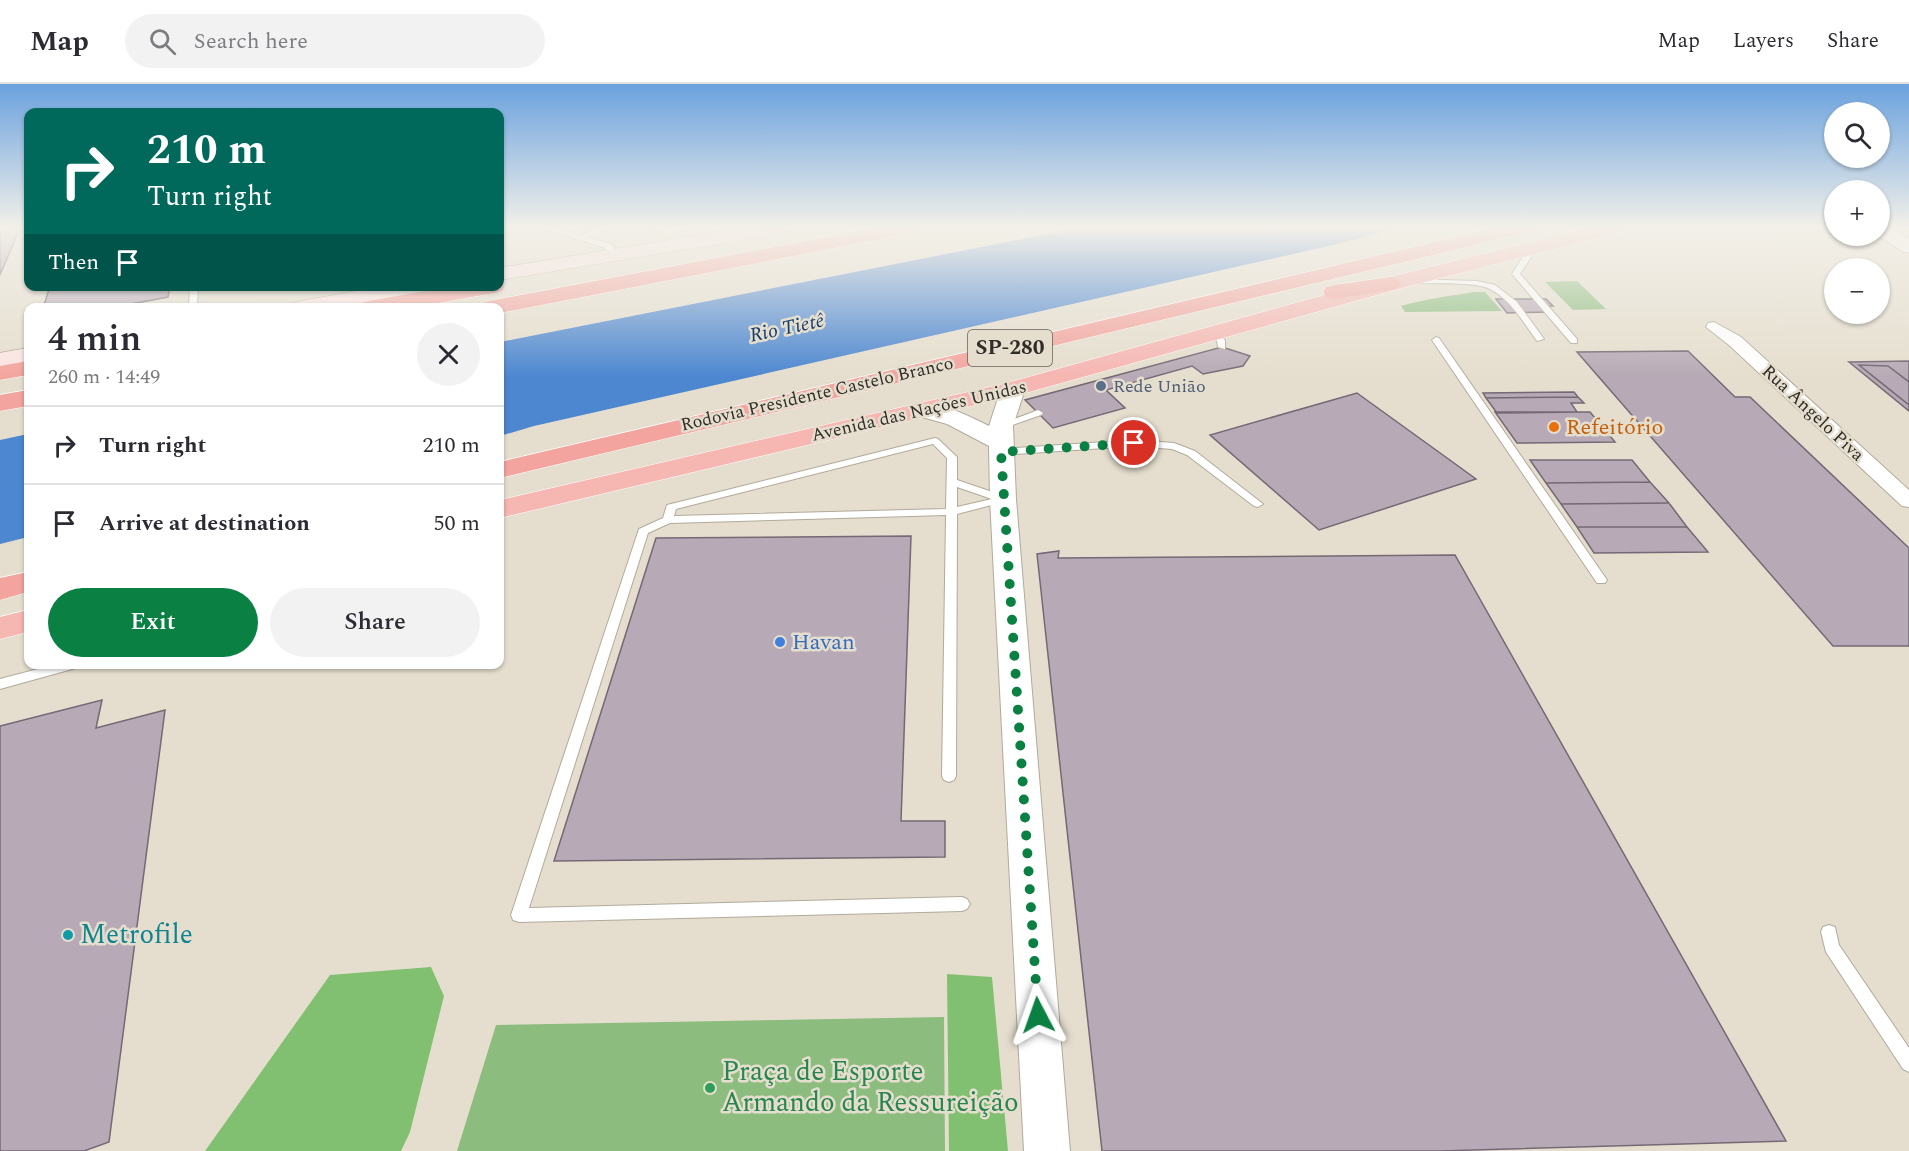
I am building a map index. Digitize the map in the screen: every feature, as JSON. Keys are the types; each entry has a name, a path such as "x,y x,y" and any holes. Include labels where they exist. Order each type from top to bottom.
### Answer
{"highway":[{"path":"473,303 579,278"},
{"path":"506,294 604,278"},
{"name":"Rodovia Presidente Castelo Branco","path":"504,469 1351,278"},
{"name":"Avenida das Nações Unidas","path":"504,507 1218,340 1409,278"},
{"path":"504,483 639,455 997,372 1282,301 1396,282"},
{"path":"397,303 466,291"},
{"path":"0,373 24,369"},
{"path":"0,386 24,382"},
{"path":"0,403 24,399"},
{"path":"0,589 24,583"},
{"path":"0,628 24,622"}],"main road":[{"path":"329,303 398,291"},
{"path":"0,360 24,356"}],"street":[{"name":"Rua Ângelo Piva","path":"1714,327 1735,341 1909,501"},
{"path":"1013,389 1001,440 1003,499 1047,1151"},
{"path":"923,410 956,419 1001,440"}],"lane":[{"path":"1520,278 1574,341"},
{"path":"1396,282 1478,283 1496,289 1514,304 1540,339"},
{"path":"1516,288 1527,287"},
{"path":"1496,289 1506,288"},
{"path":"1436,340 1601,580"},
{"path":"1001,440 1038,413"},
{"path":"1001,440 1174,446 1191,453 1258,504"},
{"path":"668,520 671,507 935,441 951,457 950,776"},
{"path":"951,481 1003,499"},
{"path":"962,904 519,915 643,531 668,520 951,512 1003,499"},
{"path":"0,684 57,669"},
{"path":"1829,932 1832,947 1909,1063"}],"green space":[{"path":"1577,281 1606,309 1573,310 1545,282"},
{"path":"1485,292 1502,311 1405,312 1401,306 1428,300"},
{"path":"431,967 444,996 410,1132 401,1151 205,1151 330,975"},
{"path":"947,974 992,977 1008,1151 949,1151"},
{"name":"Praça de Esporte Armando da Ressureição","path":"944,1017 945,1151 457,1151 496,1025"}],"water":[{"name":"Rio Tietê","path":"826,278 1188,278 534,426 504,435 504,341"},
{"path":"24,435 24,538 0,544 0,440"}],"building":[{"path":"48,291 169,291 168,297 136,303 45,303"},
{"path":"1496,299 1546,299 1553,306 1543,306 1548,312 1507,313"},
{"name":"Rede União","path":"1222,347 1250,356 1243,366 1203,374 1192,366 1106,390 1125,408 1053,428 1025,400"},
{"path":"1688,351 1735,397 1750,397 1909,548 1909,646 1833,646 1577,352"},
{"path":"1909,361 1909,411 1849,362"},
{"path":"1859,365 1888,366 1909,382 1909,405"},
{"path":"1574,392 1578,397 1486,398 1483,393"},
{"path":"1357,393 1476,479 1319,530 1210,435"},
{"path":"1578,397 1584,403 1571,403 1577,412 1497,413 1486,398"},
{"name":"Refeitório","path":"1495,412 1590,412 1615,442 1517,443"},
{"path":"1530,460 1632,460 1650,482 1546,483"},
{"path":"1650,482 1669,503 1561,504 1546,483"},
{"path":"1669,503 1687,527 1577,527 1561,504"},
{"path":"1577,527 1687,527 1708,552 1594,553"},
{"path":"911,536 901,821 945,821 945,857 554,861 656,538"},
{"path":"1059,551 1058,558 1455,555 1786,1141 1439,1151 1102,1151 1037,554"},
{"name":"Metrofile","path":"102,700 96,728 165,710 109,1142 84,1151 0,1151 0,726"}],"place":[{"name":"Rede União","path":"1101,386"},
{"name":"Refeitório","path":"1554,427"},
{"name":"Havan","path":"780,642"},
{"name":"Metrofile","path":"68,935"},
{"name":"Praça de Esporte Armando da Ressureição","path":"710,1088"}],"route":[{"path":"1038,1015 1001,452 1134,443"}]}
